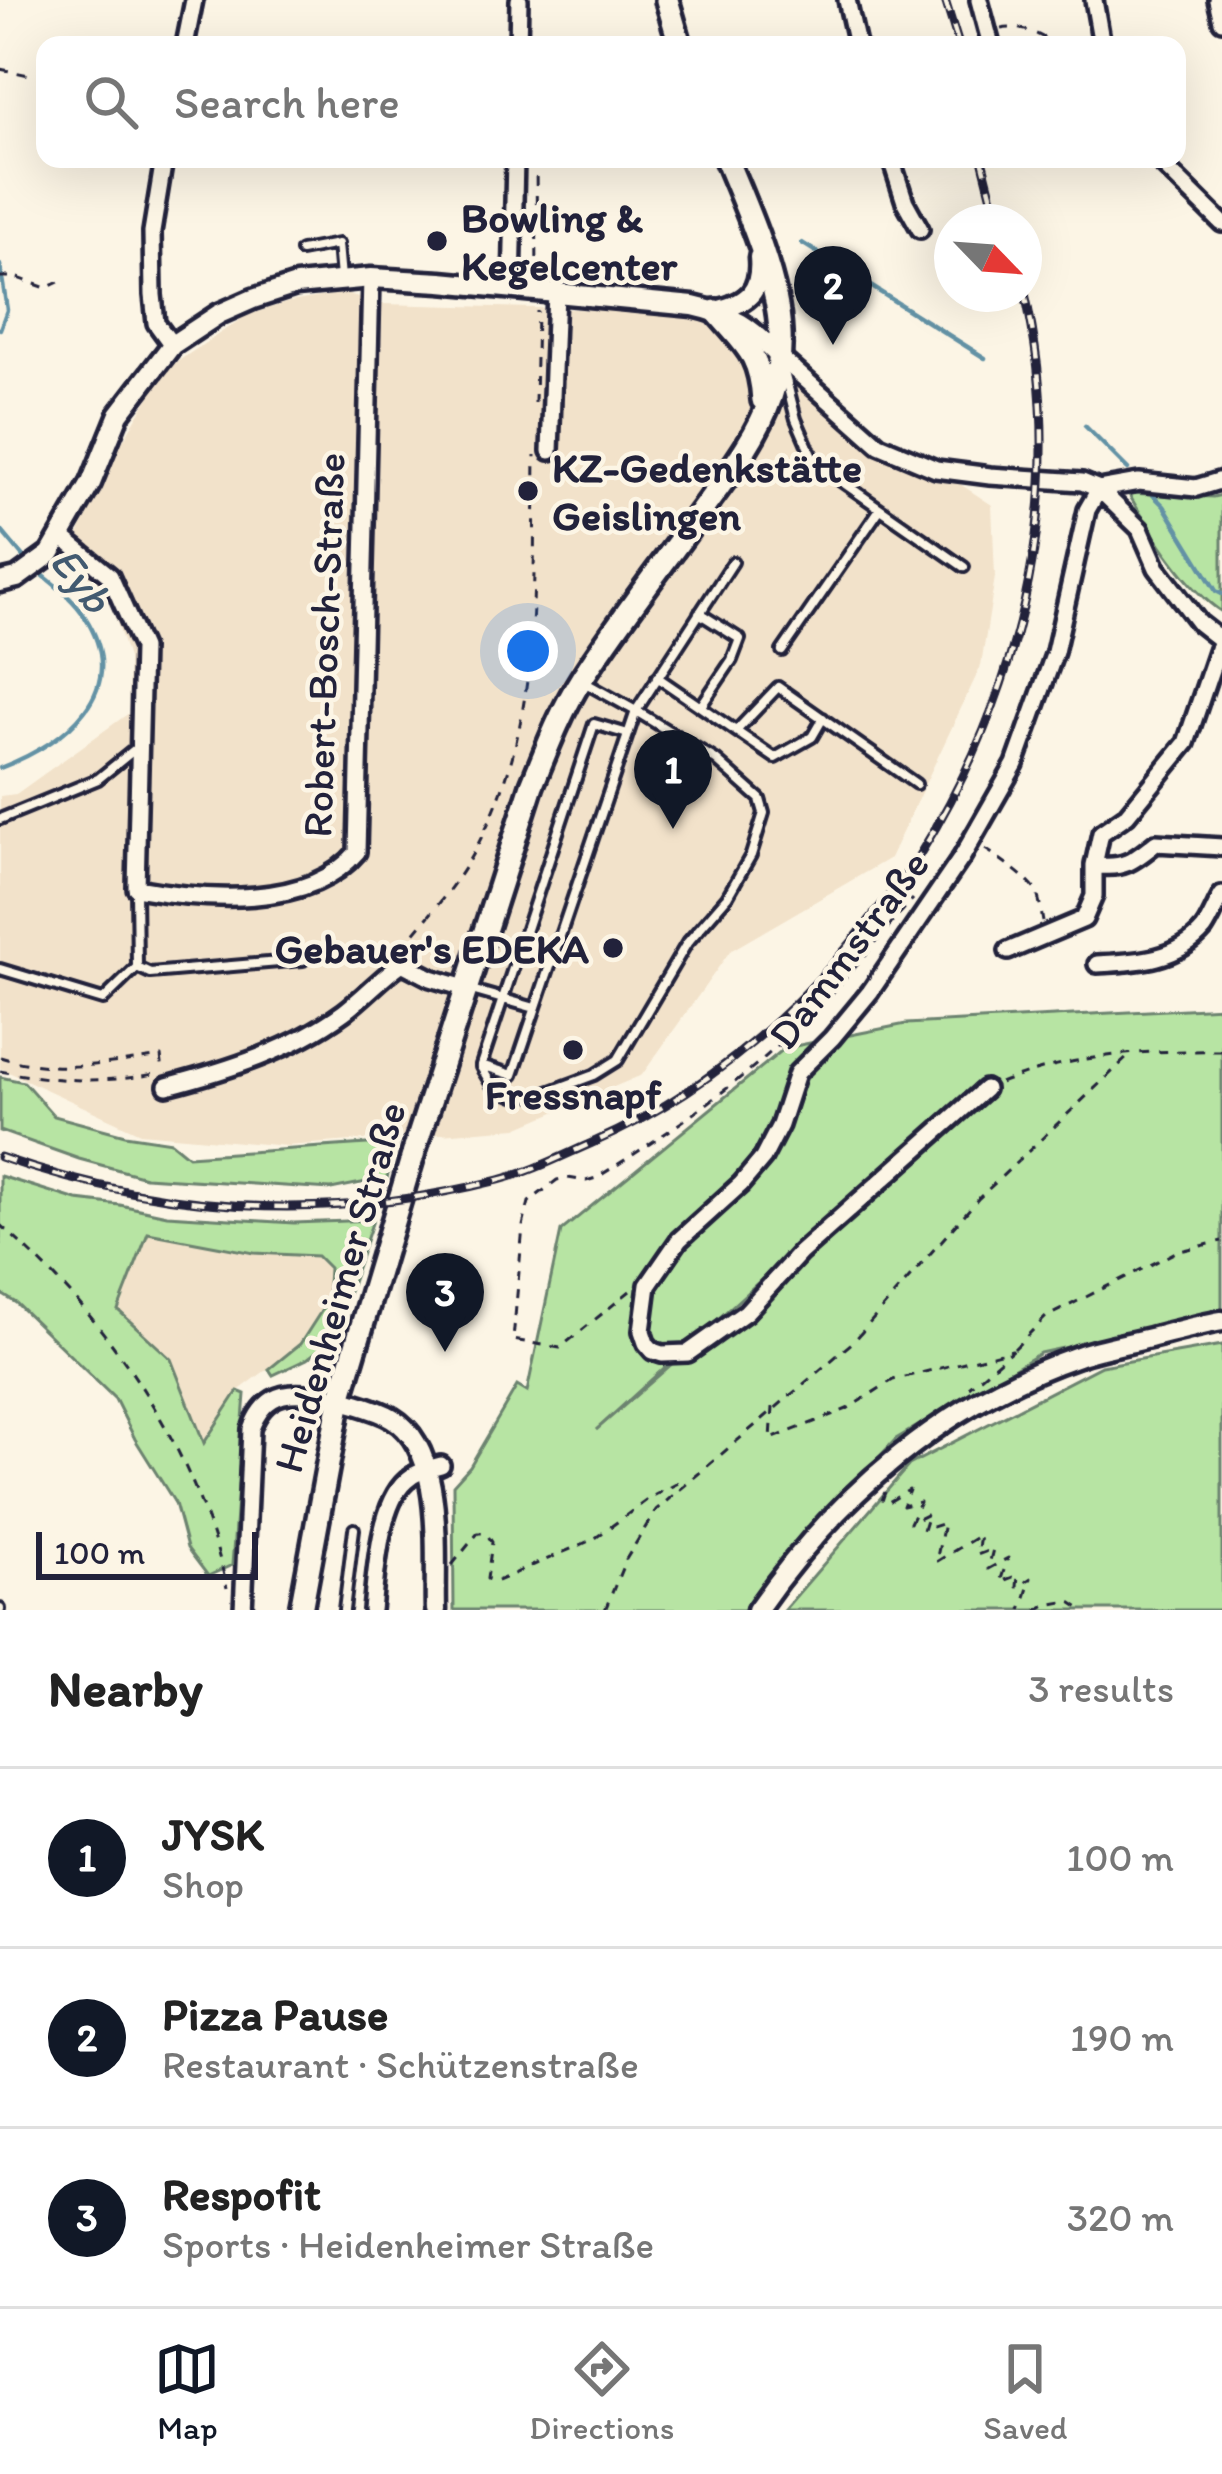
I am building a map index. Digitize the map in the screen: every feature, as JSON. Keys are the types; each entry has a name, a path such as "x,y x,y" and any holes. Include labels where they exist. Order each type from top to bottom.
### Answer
{"main road":[{"path":"667,0 677,36"},
{"name":"Heidenheimer Straße","path":"301,1610 340,1399 532,785 581,680 724,479 774,388 778,310 757,236 730,168"},
{"path":"716,311 747,345 761,373 761,415"}],"street":[{"path":"187,36 194,0"},
{"path":"518,36 519,0"},
{"path":"847,0 855,36"},
{"path":"980,0 989,36"},
{"path":"1094,0 1100,36"},
{"path":"1217,0 1222,21"},
{"path":"163,168 152,232 153,295 156,322 172,345"},
{"path":"512,288 515,168"},
{"path":"894,168 920,229"},
{"path":"1166,168 1222,223"},
{"path":"716,311 750,297 760,274 757,236"},
{"path":"8,580 50,554 62,537 91,483 119,414 172,345 218,314 253,299 296,285 371,278 716,311 743,323 879,446 936,469 1082,482 1099,489 1140,529 1157,568 1199,622 1221,640 1186,743 1127,815 1102,833 1094,865 1094,896 1084,919 1008,952"},
{"name":"Robert-Bosch-Straße","path":"136,888 245,899 316,883 357,852 371,278"},
{"path":"543,451 547,292"},
{"path":"1099,489 1139,482 1196,488 1222,480"},
{"name":"Dammstraße","path":"985,1089 800,1253 746,1312 688,1353 662,1354 646,1342 642,1331 648,1285 659,1267 679,1240 763,1158 797,1073 870,992 971,841 1015,764 1055,652 1087,510 1099,489"},
{"path":"62,537 110,576 142,648 136,888"},
{"path":"1094,865 1109,868 1132,862 1156,843 1222,847"},
{"path":"1097,964 1147,962 1178,950 1204,928 1222,895"},
{"path":"167,1086 248,1062 318,1029 402,963 468,988"},
{"path":"757,1610 843,1504 896,1455 970,1405 1081,1355 1222,1321"},
{"path":"236,1605 251,1429 258,1410 274,1397 290,1394 340,1399 396,1420 435,1466 436,1610"},
{"path":"372,1610 386,1521 396,1492 409,1478 435,1466"}],"lane":[{"path":"301,251 338,244 341,279"},
{"path":"779,356 796,419 815,464 964,567"},
{"path":"782,651 880,509"},
{"path":"481,1065 513,1075 635,711 733,562"},
{"path":"699,614 740,639 732,660 701,706"},
{"path":"657,677 775,758 812,737 823,718"},
{"path":"581,680 716,760 760,799 764,814 752,855 727,897 687,943 618,1060 594,1075 540,1095 514,1096 493,1087 481,1065 501,999 594,724 628,734"},
{"path":"737,730 778,687 916,784"},
{"path":"0,820 98,779 140,745"},
{"path":"0,969 103,1000 137,967 136,888"},
{"path":"137,967 150,973 303,960"},
{"path":"468,988 535,1008"},
{"path":"344,1610 354,1529"}],"path":[{"path":"993,36 1010,27 1043,36"},
{"path":"0,69 34,76"},
{"path":"535,415 547,292 537,168"},
{"path":"0,278 15,277 46,288 59,282"},
{"path":"395,955 464,868 508,774 529,674 543,451"},
{"path":"971,841 1001,858 1035,890 1047,935"},
{"path":"629,1292 560,1348 513,1340 529,1202 557,1180 596,1178 718,1096 835,991 907,906"},
{"path":"985,1089 1085,1057 1168,1050 1222,1052"},
{"path":"605,1610 625,1561 656,1510 854,1341 978,1199 1130,1054"},
{"path":"0,1057 25,1065 82,1068 161,1056 163,1072 87,1080 0,1071"},
{"path":"0,1225 57,1278 129,1366 200,1496 236,1605"},
{"path":"962,1392 1046,1317 1175,1252 1222,1241"},
{"path":"773,1407 771,1439 847,1409 893,1380 1012,1350"},
{"path":"444,1562 454,1565 478,1532 485,1533 492,1542 488,1579 495,1582 594,1539 651,1497 693,1476"},
{"path":"883,1494 882,1501 887,1503 909,1490 903,1506 920,1502 910,1523 928,1514 922,1531 944,1523 936,1562 980,1535 977,1555 993,1550 988,1569 1007,1558 1000,1582 1018,1575 1017,1587 1031,1578 1022,1610"},
{"path":"1037,1610 1069,1601 1083,1610"}],"shaded area":[{"path":"345,293 382,304 689,312 992,505 995,577 981,666 890,858 730,951 642,1075 517,1128 287,1146 140,1133 0,1068 0,796 16,794 129,713 128,658 111,603 66,562 111,461 165,370 247,315"},
{"path":"149,1232 254,1253 317,1256 329,1268 327,1301 300,1345 238,1391 204,1444 189,1411 117,1310"}],"green space":[{"path":"1128,493 1222,495 1222,612 1182,574"},
{"path":"1222,1007 1222,1314 1040,1353 896,1439 769,1575 744,1610 454,1610 453,1485 470,1466 517,1386 527,1392 561,1231 785,1048 906,1024","holes":["991,1084 942,1135 799,1253 596,1430 785,1258"]},
{"path":"0,1077 24,1082 54,1116 171,1142 188,1156 397,1142 387,1178 331,1189 145,1177 0,1131"},
{"path":"0,1176 77,1200 167,1215 294,1223 373,1220 333,1339 307,1359 273,1375 269,1369 300,1344 327,1302 329,1268 317,1256 254,1253 148,1233 118,1310 171,1359 204,1443 238,1391 245,1394 232,1565 208,1576 187,1548 175,1503 115,1399 0,1293"},
{"path":"1222,1345 1222,1610 784,1610 909,1465 1101,1366"}],"waterway":[{"path":"802,243 985,358"},
{"name":"Eyb","path":"0,265 7,310 0,329"},
{"path":"1085,426 1128,469"},
{"path":"1153,495 1222,594"},
{"name":"Eyb","path":"0,529 30,565"},
{"name":"Eyb","path":"0,768 68,729 96,691 101,669 98,644 85,617 39,572"}],"railway":[{"path":"945,0 956,36"},
{"path":"984,168 993,204"},
{"path":"0,1157 123,1191 185,1201 310,1207 436,1194 511,1177 592,1143 673,1101 745,1048 842,954 909,870 957,789 987,722 1029,581 1039,509 1042,436 1028,312"}],"place":[{"name":"Bowling & Kegelcenter","path":"437,241"},
{"name":"Pizza Pause","path":"833,345"},
{"name":"KZ-Gedenkstätte Geislingen","path":"528,491"},
{"name":"JYSK","path":"673,829"},
{"name":"Gebauer's EDEKA","path":"613,948"},
{"name":"Fressnapf","path":"573,1050"},
{"name":"Respofit","path":"445,1352"}]}
